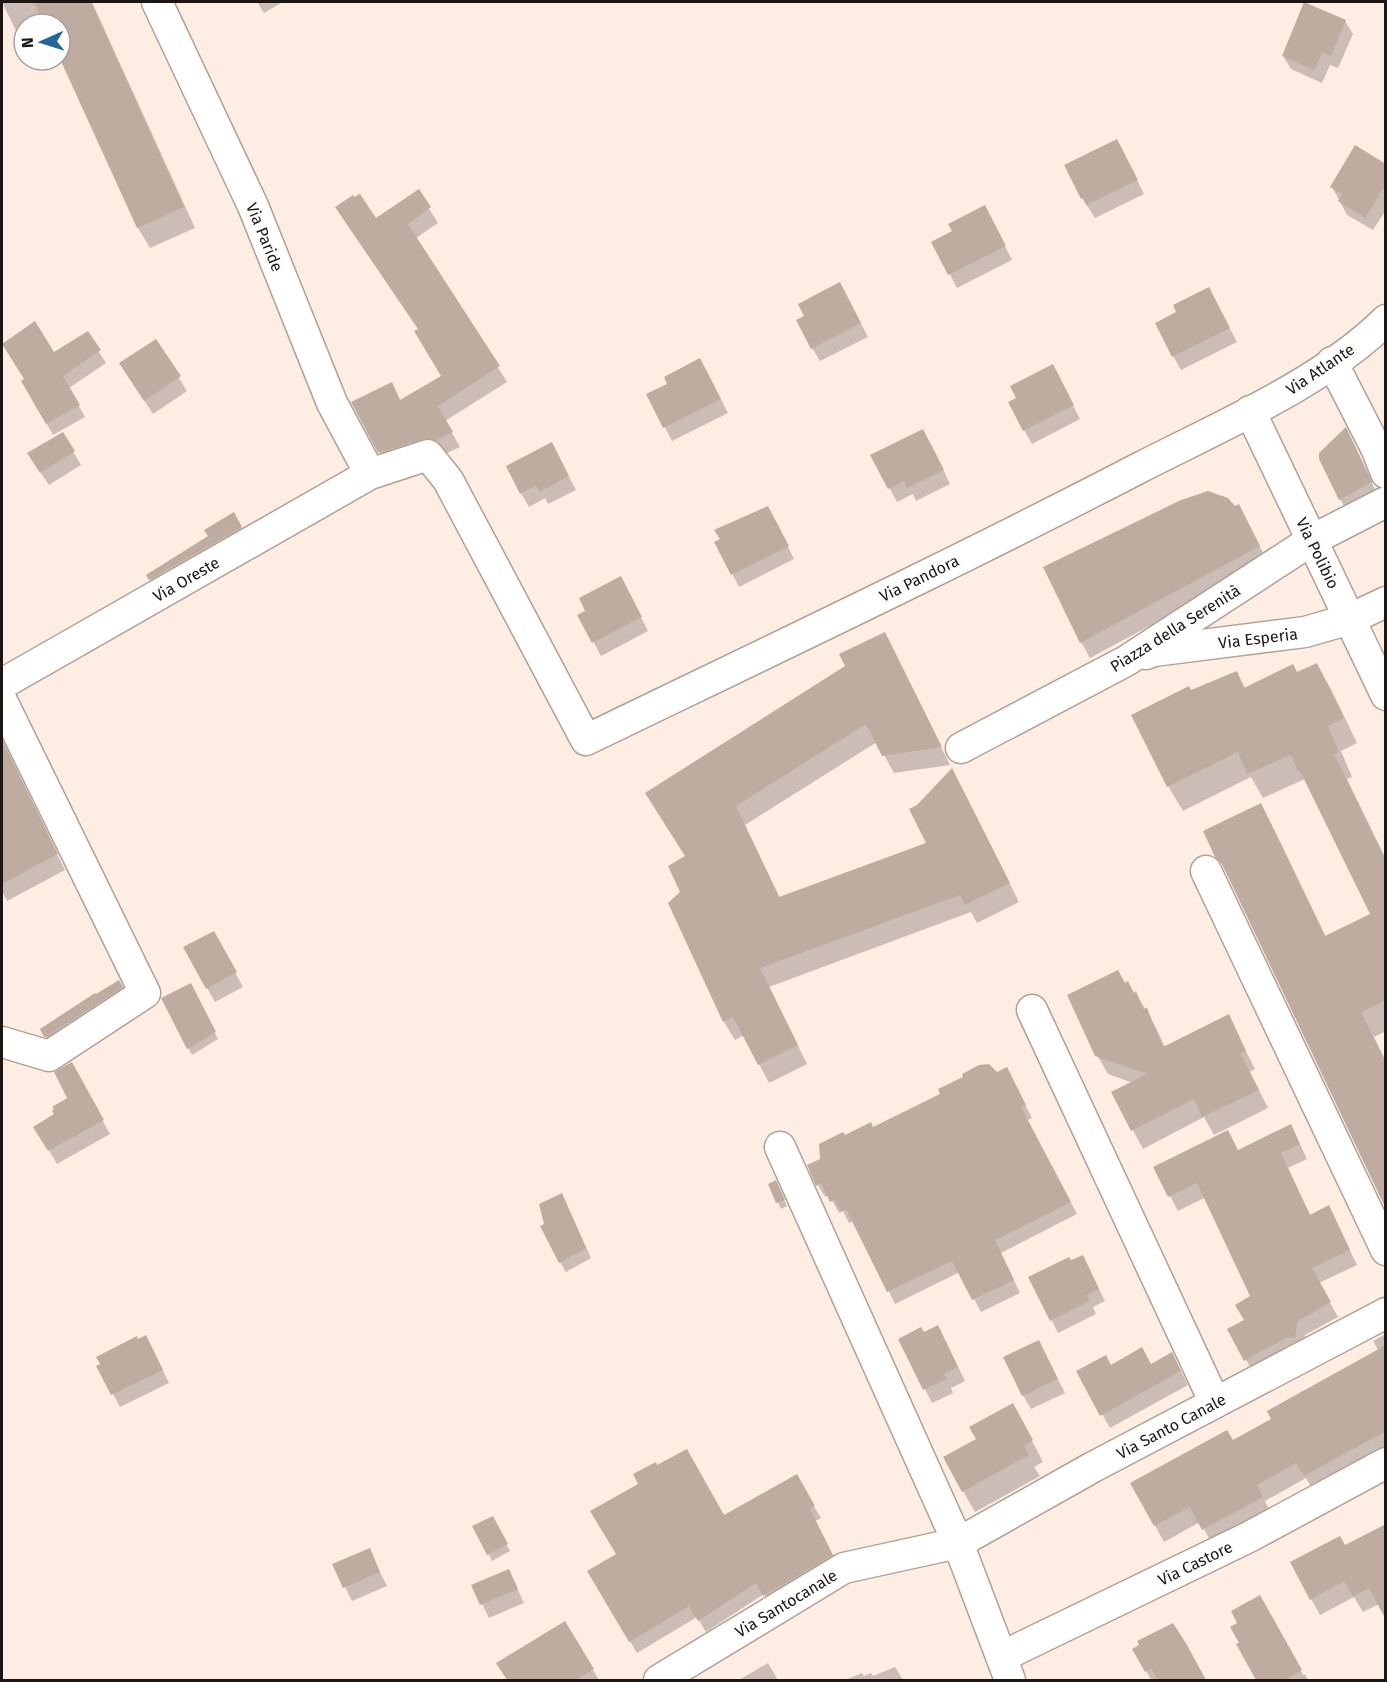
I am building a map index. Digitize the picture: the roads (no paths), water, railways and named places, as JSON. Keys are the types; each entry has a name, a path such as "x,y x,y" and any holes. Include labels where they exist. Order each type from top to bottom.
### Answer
{"street":[{"name":"Via Paride","path":"157,2 253,206 332,403 370,474"},
{"name":"Via Atlante","path":"1250,411 1281,395 1332,362 1386,320"},
{"path":"1332,362 1376,448 1386,473"},
{"name":"Via Polibio","path":"1250,411 1386,695"},
{"name":"Via Pandora","path":"586,740 1060,509 1250,411"},
{"name":"Via Oreste","path":"2,684 370,474 428,455 448,480 586,740"},
{"name":"Piazza della Serenità","path":"961,748 1126,661 1312,540 1386,502"},
{"name":"Via Esperia","path":"1126,661 1154,651 1305,632 1350,619 1386,602"},
{"path":"2,702 145,993 49,1056 2,1042"},
{"path":"1206,871 1386,1250"},
{"path":"1032,1010 1215,1403"},
{"path":"780,1147 957,1543 1006,1669"},
{"name":"Via Santo Canale","path":"957,1543 1094,1467 1386,1313"},
{"name":"Via Castore","path":"1006,1669 1386,1463"},
{"name":"Via Santocanale","path":"659,1680 844,1568 957,1543"}]}
